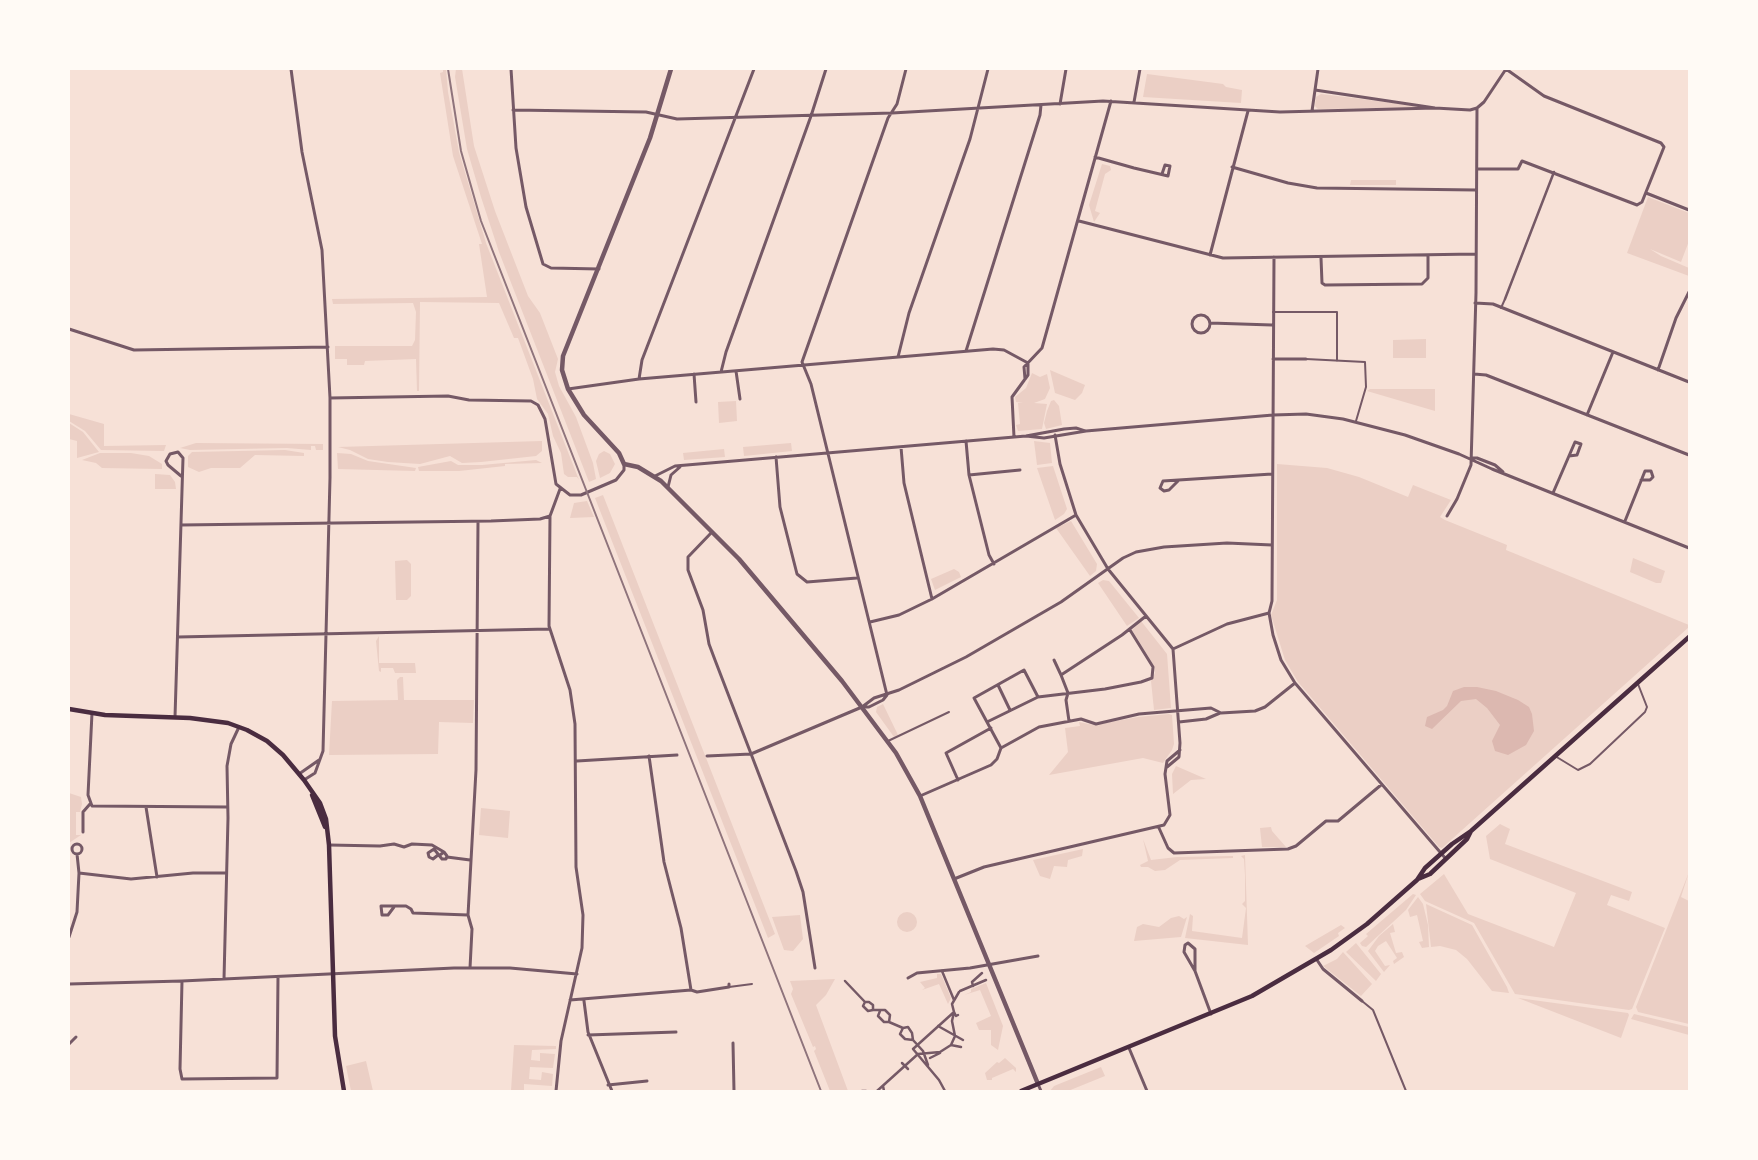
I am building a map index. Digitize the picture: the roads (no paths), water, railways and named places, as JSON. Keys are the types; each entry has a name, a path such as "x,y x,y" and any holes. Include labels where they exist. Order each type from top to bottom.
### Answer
{"main road":[{"path":"1021,1091 1252,996 1317,960 1367,924 1417,880 1441,854 1471,831 1689,637"},
{"path":"69,708 92,713 211,719 239,726 274,747 304,780 320,803 326,819 329,845 336,1046 344,1091"},
{"path":"1417,880 1430,874 1471,831"}],"street":[{"path":"291,69 302,152 322,250 330,398 324,741 315,773 304,780"},
{"path":"511,69 516,148 526,207 535,244 543,264 551,268 599,270"},
{"path":"330,398 448,396 469,400 531,401 538,405 544,414 552,468 556,484 560,489 570,495 581,495 607,485 621,475 624,464 619,452 584,415 568,389 562,370 564,356 658,115 671,69"},
{"path":"639,379 642,360 737,118 754,69"},
{"path":"721,372 726,352 811,116 826,69"},
{"path":"887,695 826,452 811,384 802,362 892,113 897,104 906,69"},
{"path":"898,357 909,315 970,139 988,69"},
{"path":"1060,104 1066,69"},
{"path":"1134,102 1140,69"},
{"path":"1312,111 1318,69"},
{"path":"1315,90 1462,111 1476,108 1484,102 1506,69 1544,96 1661,143 1664,147 1642,202 1637,205 1522,161 1518,169 1478,169"},
{"path":"513,110 646,112 677,119 892,113 1111,101 1248,111 1420,110 1435,108"},
{"path":"1014,437 1012,397 1028,375 1028,363 1042,348 1078,221 1078,212 1111,101"},
{"path":"966,351 1040,115 1041,105"},
{"path":"1447,516 1469,472 1470,458 1474,374 1478,169 1476,108"},
{"path":"1210,255 1248,111"},
{"path":"1095,157 1162,174"},
{"path":"1232,167 1288,183 1317,188 1477,190"},
{"path":"1505,299 1554,172"},
{"path":"1646,193 1689,210"},
{"path":"1078,221 1223,258 1321,258 1475,254"},
{"path":"1321,258 1322,283 1325,285 1422,284 1428,278 1428,256"},
{"path":"1274,257 1272,325 1272,601 1269,613 1281,660 1295,683 1446,859"},
{"path":"1658,370 1676,318 1689,292"},
{"path":"1475,302 1501,308 1689,382"},
{"path":"1200,315 1206,316 1210,323 1207,331 1201,333 1195,331 1192,325 1193,320 1200,315"},
{"path":"1210,323 1272,325"},
{"path":"69,329 134,350 328,347"},
{"path":"568,389 639,379 999,348 1028,363"},
{"path":"1588,415 1613,352"},
{"path":"1273,359 1306,359"},
{"path":"736,371 740,399"},
{"path":"694,374 696,402"},
{"path":"1474,374 1486,375 1689,455"},
{"path":"1026,436 1036,438 1086,431 1272,415 1317,415 1356,421 1405,435 1470,458 1477,458 1495,465 1504,473 1689,548"},
{"path":"655,476 668,468 682,465 1026,436 1076,428 1086,431"},
{"path":"954,879 984,867 1052,850 1159,828 1168,821 1170,816 1165,774 1167,768 1179,757 1180,750 1173,650 1108,569 1076,515 1060,464 1054,431"},
{"path":"966,441 969,475 989,555 994,564"},
{"path":"1553,493 1575,442 1581,444 1577,455 1569,456"},
{"path":"902,447 904,483 932,599"},
{"path":"175,718 181,476 184,458 178,452 170,454 167,457 168,465 181,476"},
{"path":"776,458 780,507 797,574 807,582 857,578"},
{"path":"624,464 638,466 655,476 712,531 781,607 888,741 920,796 991,964 1041,1091"},
{"path":"668,487 670,475 682,465"},
{"path":"969,475 1020,470"},
{"path":"1178,481 1169,490 1164,491 1160,488 1163,481 1272,474"},
{"path":"1625,521 1641,480"},
{"path":"556,1091 561,1042 582,948 583,915 576,867 576,761 570,690 549,629 550,516 560,489"},
{"path":"870,622 899,615 932,599 994,564 1054,526 1076,515"},
{"path":"181,525 478,522 540,519 550,516"},
{"path":"470,968 472,929 468,915 476,770 478,522"},
{"path":"712,531 688,557 688,570 703,610 709,644 803,892 815,968"},
{"path":"707,756 752,754 862,707 874,698 887,695 959,661 1061,602 1136,552 1164,547 1227,543 1272,545"},
{"path":"1173,650 1227,624 1269,613"},
{"path":"1061,675 1130,630 1146,616"},
{"path":"178,637 549,629"},
{"path":"987,722 1038,697 1138,683 1152,678 1153,667 1130,630"},
{"path":"1054,660 1068,694 1066,700 1069,721"},
{"path":"1001,748 974,698 1024,670 1038,697"},
{"path":"1179,722 1206,718 1221,713 1260,710 1295,683"},
{"path":"998,685 1010,710"},
{"path":"920,796 991,765 997,759 1001,748 1039,726 1081,719 1096,724 1139,714 1211,708 1221,713"},
{"path":"92,713 88,795 90,804 95,807 227,806"},
{"path":"224,979 229,750 239,726"},
{"path":"958,780 946,753 991,728"},
{"path":"576,761 677,755"},
{"path":"649,756 662,853 681,928 691,990"},
{"path":"299,774 320,760"},
{"path":"1159,828 1168,848 1174,853 1288,849 1296,846 1326,821 1338,821 1381,784"},
{"path":"82,832 83,812 90,804"},
{"path":"146,807 157,877"},
{"path":"329,845 380,846 394,844 404,847 412,844 433,847 444,852 447,857"},
{"path":"433,847 442,859 447,857 470,860"},
{"path":"433,847 428,853 429,857 433,859 444,852"},
{"path":"69,937 77,912 79,873 77,854"},
{"path":"79,873 130,879 226,873"},
{"path":"394,907 406,906 411,909 412,913 468,915"},
{"path":"1194,971 1195,950 1188,944 1185,945 1184,952 1194,971 1211,1014"},
{"path":"908,978 917,973 1038,956"},
{"path":"1317,960 1323,969 1362,1001"},
{"path":"69,984 182,981 470,968 534,969 576,974"},
{"path":"928,1059 951,1045 955,1036 952,1021 954,1000 942,970"},
{"path":"973,986 972,982 982,973"},
{"path":"182,981 180,1069 182,1079 277,1078 278,976"},
{"path":"954,1000 959,991 986,980"},
{"path":"845,981 865,1002 873,1005 872,1010 885,1010 890,1015 889,1022"},
{"path":"570,1000 584,1001 691,990 697,992 729,985"},
{"path":"584,1001 588,1035 612,1091"},
{"path":"880,1011 878,1016 884,1022 889,1022 902,1028 908,1027 912,1033 913,1040 928,1059 928,1065"},
{"path":"954,1012 956,1016 958,1015"},
{"path":"945,1091 928,1065 914,1049 954,1012"},
{"path":"938,1026 963,1040"},
{"path":"902,1028 900,1034 907,1041 913,1040"},
{"path":"588,1035 676,1032"},
{"path":"69,1044 76,1037"},
{"path":"733,1043 734,1091"},
{"path":"951,1045 962,1047"},
{"path":"1129,1048 1147,1091"},
{"path":"877,1091 918,1054 923,1052 940,1052"},
{"path":"902,1063 908,1069"},
{"path":"608,1085 647,1081"},
{"path":"883,1086 884,1091"}],"lane":[{"path":"1501,308 1505,299"},
{"path":"1273,312 1337,312 1337,361"},
{"path":"1306,359 1365,362 1366,387 1356,421"},
{"path":"1555,756 1578,770 1590,764 1645,712 1647,707 1637,683"},
{"path":"888,741 949,712"},
{"path":"729,985 752,984"},
{"path":"1362,1001 1372,1010 1406,1091"}],"railway":[{"path":"448,69 461,151 481,221 821,1091"}]}
